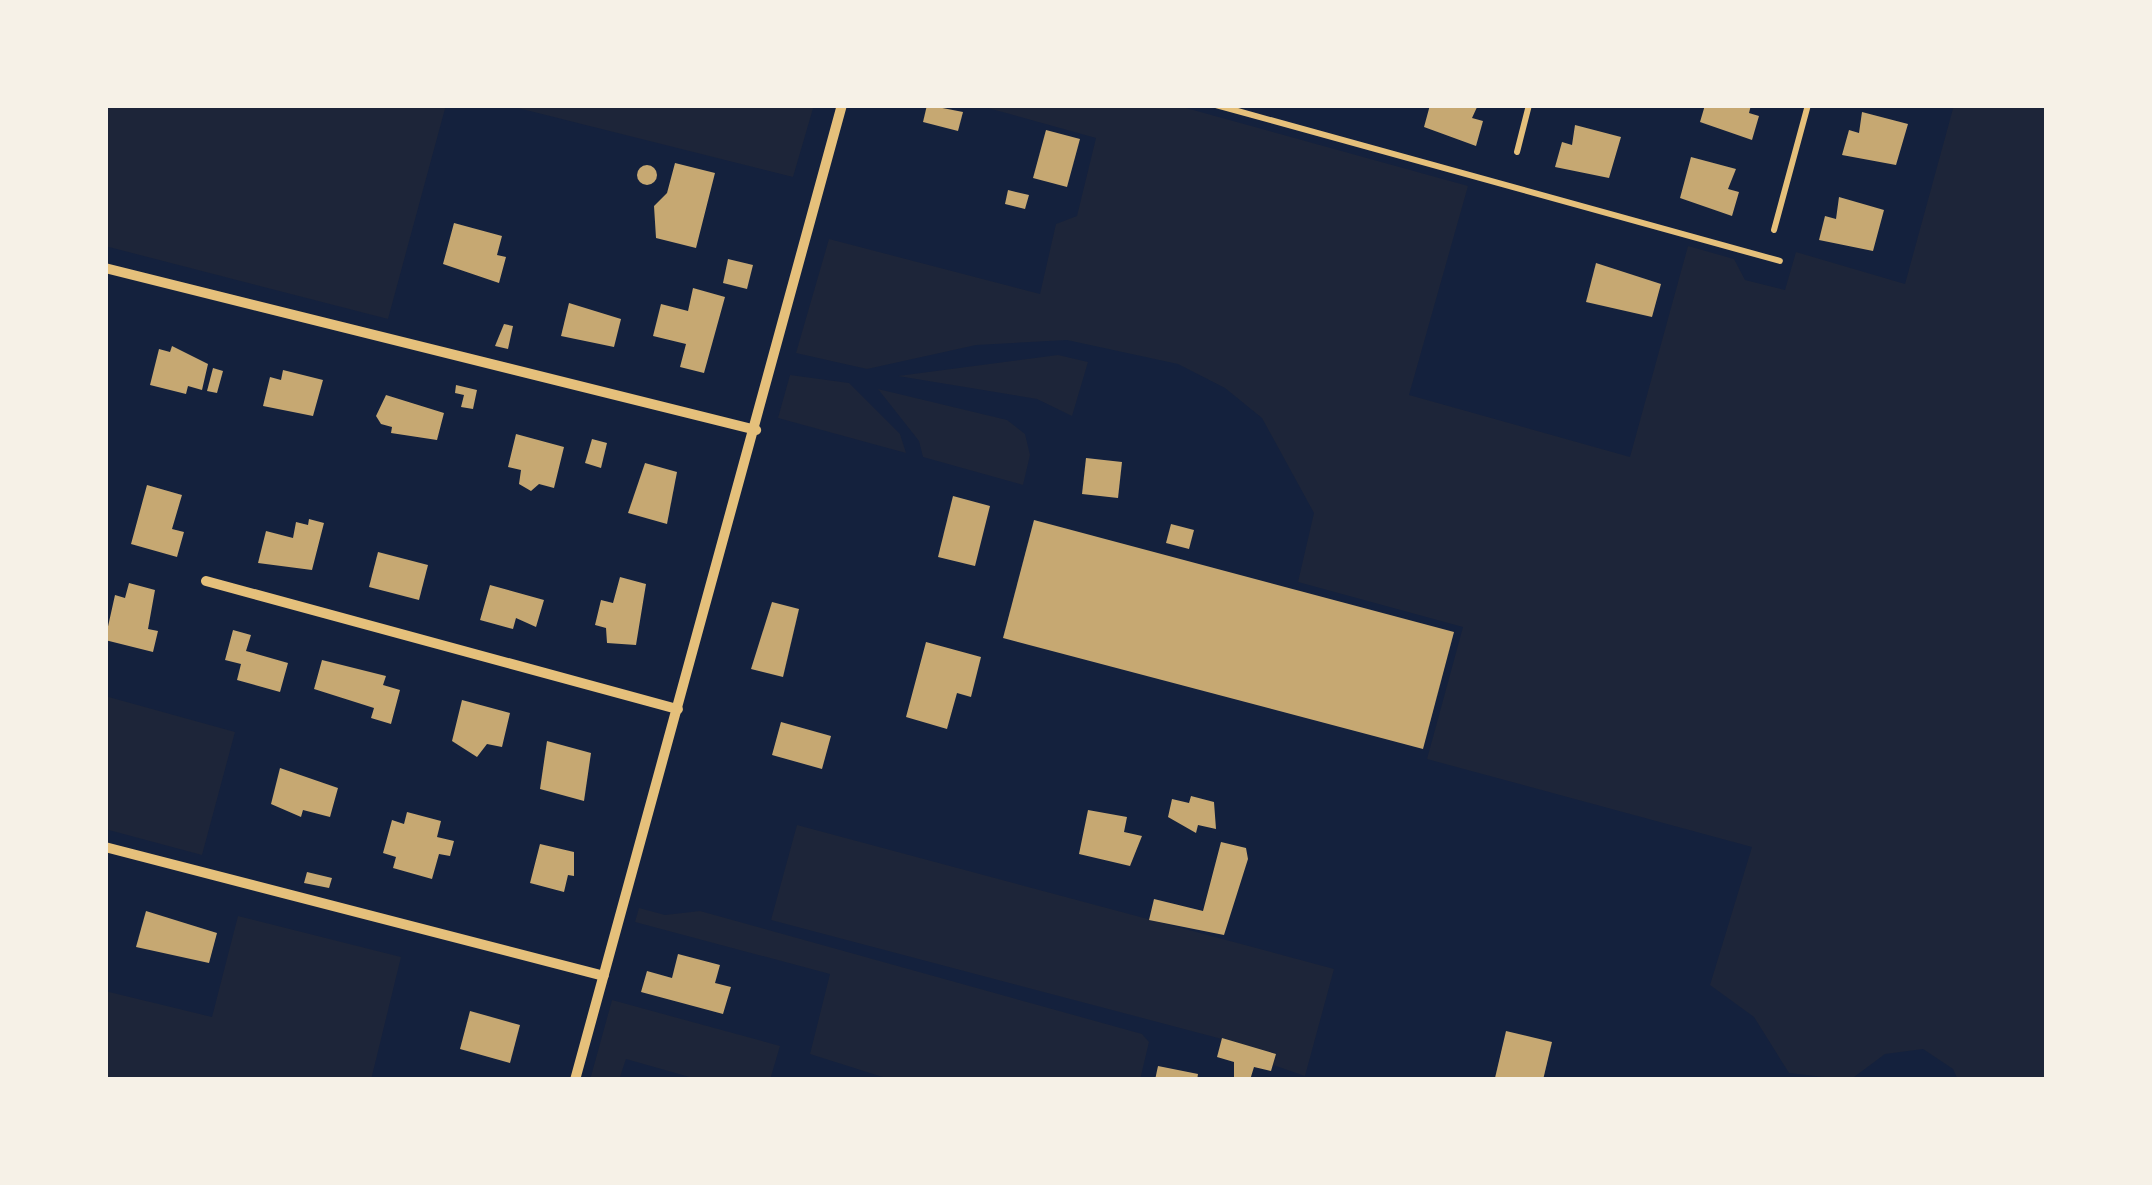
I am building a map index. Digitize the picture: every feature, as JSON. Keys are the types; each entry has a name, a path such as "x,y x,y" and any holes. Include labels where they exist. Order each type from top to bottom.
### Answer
{"street":[{"path":"576,1080 842,105"},
{"path":"105,268 756,430"},
{"path":"206,581 678,709"},
{"path":"105,847 604,976"}],"lane":[{"path":"1216,105 1780,261"},
{"path":"1516,152 1529,105"},
{"path":"1774,230 1808,105"}],"shaded area":[{"path":"105,105 446,105 388,319 105,246"},
{"path":"506,105 814,105 793,177"},
{"path":"977,105 1175,105 1468,186 1409,395 1630,457 1688,246 1734,259 1745,280 1785,290 1796,252 1905,284 1954,105 2047,105 2047,1080 1958,1080 1953,1069 1923,1049 1885,1054 1850,1080 1789,1073 1754,1017 1710,985 1752,847 1427,759 1463,627 1298,582 1314,513 1262,418 1225,388 1178,364 1067,340 976,345 867,369 796,353 829,239 1040,294 1056,224 1077,216 1096,138"},
{"path":"1058,355 1088,362 1072,416 1037,399 898,376"},
{"path":"790,375 849,383 900,434 906,453 778,418"},
{"path":"878,389 1007,420 1025,434 1030,455 1023,485 923,457 919,441"},
{"path":"105,696 235,732 202,855 105,829"},
{"path":"797,825 1334,969 1305,1076 1273,1065 1275,1053 771,920"},
{"path":"639,908 665,915 700,911 1142,1034 1149,1042 1140,1080 892,1080 810,1054 830,974 635,922"},
{"path":"238,916 401,957 371,1080 105,1080 105,991 212,1017"},
{"path":"612,1000 780,1046 770,1080 700,1080 626,1059 619,1080 590,1080"}],"building":[{"path":"927,105 963,112 958,131 923,122"},
{"path":"1430,105 1478,105 1472,118 1483,121 1476,146 1424,127"},
{"path":"1705,105 1751,105 1749,113 1759,116 1752,140 1700,122"},
{"path":"1862,112 1908,124 1896,165 1842,155 1849,130 1859,133"},
{"path":"1575,125 1621,137 1609,178 1555,167 1562,142 1572,145"},
{"path":"1046,130 1080,139 1067,187 1033,178"},
{"path":"1691,157 1736,169 1728,189 1739,192 1732,216 1680,198"},
{"path":"675,163 715,173 696,248 656,238 654,206 667,193"},
{"path":"647,165 657,175 647,185 637,175"},
{"path":"1008,190 1029,195 1025,209 1005,204"},
{"path":"1839,197 1884,210 1873,251 1819,240 1825,216 1836,219"},
{"path":"454,223 502,236 497,255 506,257 499,283 443,264"},
{"path":"728,259 753,265 747,289 723,283"},
{"path":"1596,263 1661,284 1652,317 1586,302"},
{"path":"693,288 725,297 704,373 680,367 686,344 653,336 661,304 688,311"},
{"path":"569,303 621,319 614,347 561,336"},
{"path":"504,324 513,326 508,349 495,346"},
{"path":"172,346 208,364 202,390 188,386 186,394 150,385 159,349 170,352"},
{"path":"213,368 223,371 217,393 207,391"},
{"path":"283,370 323,380 313,416 263,406 270,377 281,380"},
{"path":"456,385 477,390 473,409 461,407 464,395 455,393"},
{"path":"386,395 444,413 437,440 391,433 392,427 381,424 376,416"},
{"path":"516,434 564,447 554,488 539,484 531,491 519,484 521,470 508,467"},
{"path":"592,439 607,443 601,468 585,463"},
{"path":"1086,458 1122,462 1118,498 1082,494"},
{"path":"645,463 677,472 667,524 628,513"},
{"path":"147,485 182,495 172,529 184,532 177,557 131,544"},
{"path":"953,496 990,506 975,566 938,557"},
{"path":"309,519 324,523 312,570 258,563 266,531 293,538 296,522 308,525"},
{"path":"1034,520 1454,632 1423,749 1003,638"},
{"path":"1171,524 1194,530 1189,549 1166,543"},
{"path":"378,552 428,565 419,600 369,587"},
{"path":"620,577 646,584 636,645 607,643 606,628 595,625 601,600 613,603"},
{"path":"129,583 155,590 148,629 158,631 153,652 105,640 115,595 125,598"},
{"path":"490,585 544,600 536,627 516,618 513,629 480,620"},
{"path":"772,602 799,609 783,677 751,669"},
{"path":"233,630 251,635 246,651 288,663 280,692 237,680 241,664 225,660"},
{"path":"926,642 981,657 971,697 957,693 947,729 906,717"},
{"path":"322,660 386,676 383,685 400,690 391,724 371,718 374,708 314,689"},
{"path":"462,700 510,713 502,747 487,744 477,757 452,741"},
{"path":"781,722 831,736 822,769 772,755"},
{"path":"547,741 591,753 584,801 540,789"},
{"path":"280,768 338,788 330,817 303,810 301,817 271,804"},
{"path":"1191,796 1214,802 1216,829 1198,825 1196,833 1168,817 1172,799 1189,803"},
{"path":"1088,810 1127,817 1124,832 1142,836 1130,866 1079,854"},
{"path":"407,812 441,821 437,837 454,841 450,856 439,854 432,879 393,868 396,857 383,853 392,820 404,824"},
{"path":"1221,842 1246,848 1248,859 1224,935 1149,920 1154,899 1203,911"},
{"path":"540,844 574,852 574,876 568,875 564,892 530,883"},
{"path":"307,872 332,878 329,888 304,883"},
{"path":"146,911 217,933 209,963 136,947"},
{"path":"678,954 720,965 715,983 731,987 723,1014 641,992 647,971 672,978"},
{"path":"470,1011 520,1025 510,1063 460,1049"},
{"path":"1506,1031 1552,1042 1543,1080 1495,1078"},
{"path":"1222,1038 1276,1054 1271,1071 1254,1067 1250,1080 1234,1080 1234,1062 1217,1057"},
{"path":"1158,1066 1198,1074 1197,1080 1155,1080"}]}
